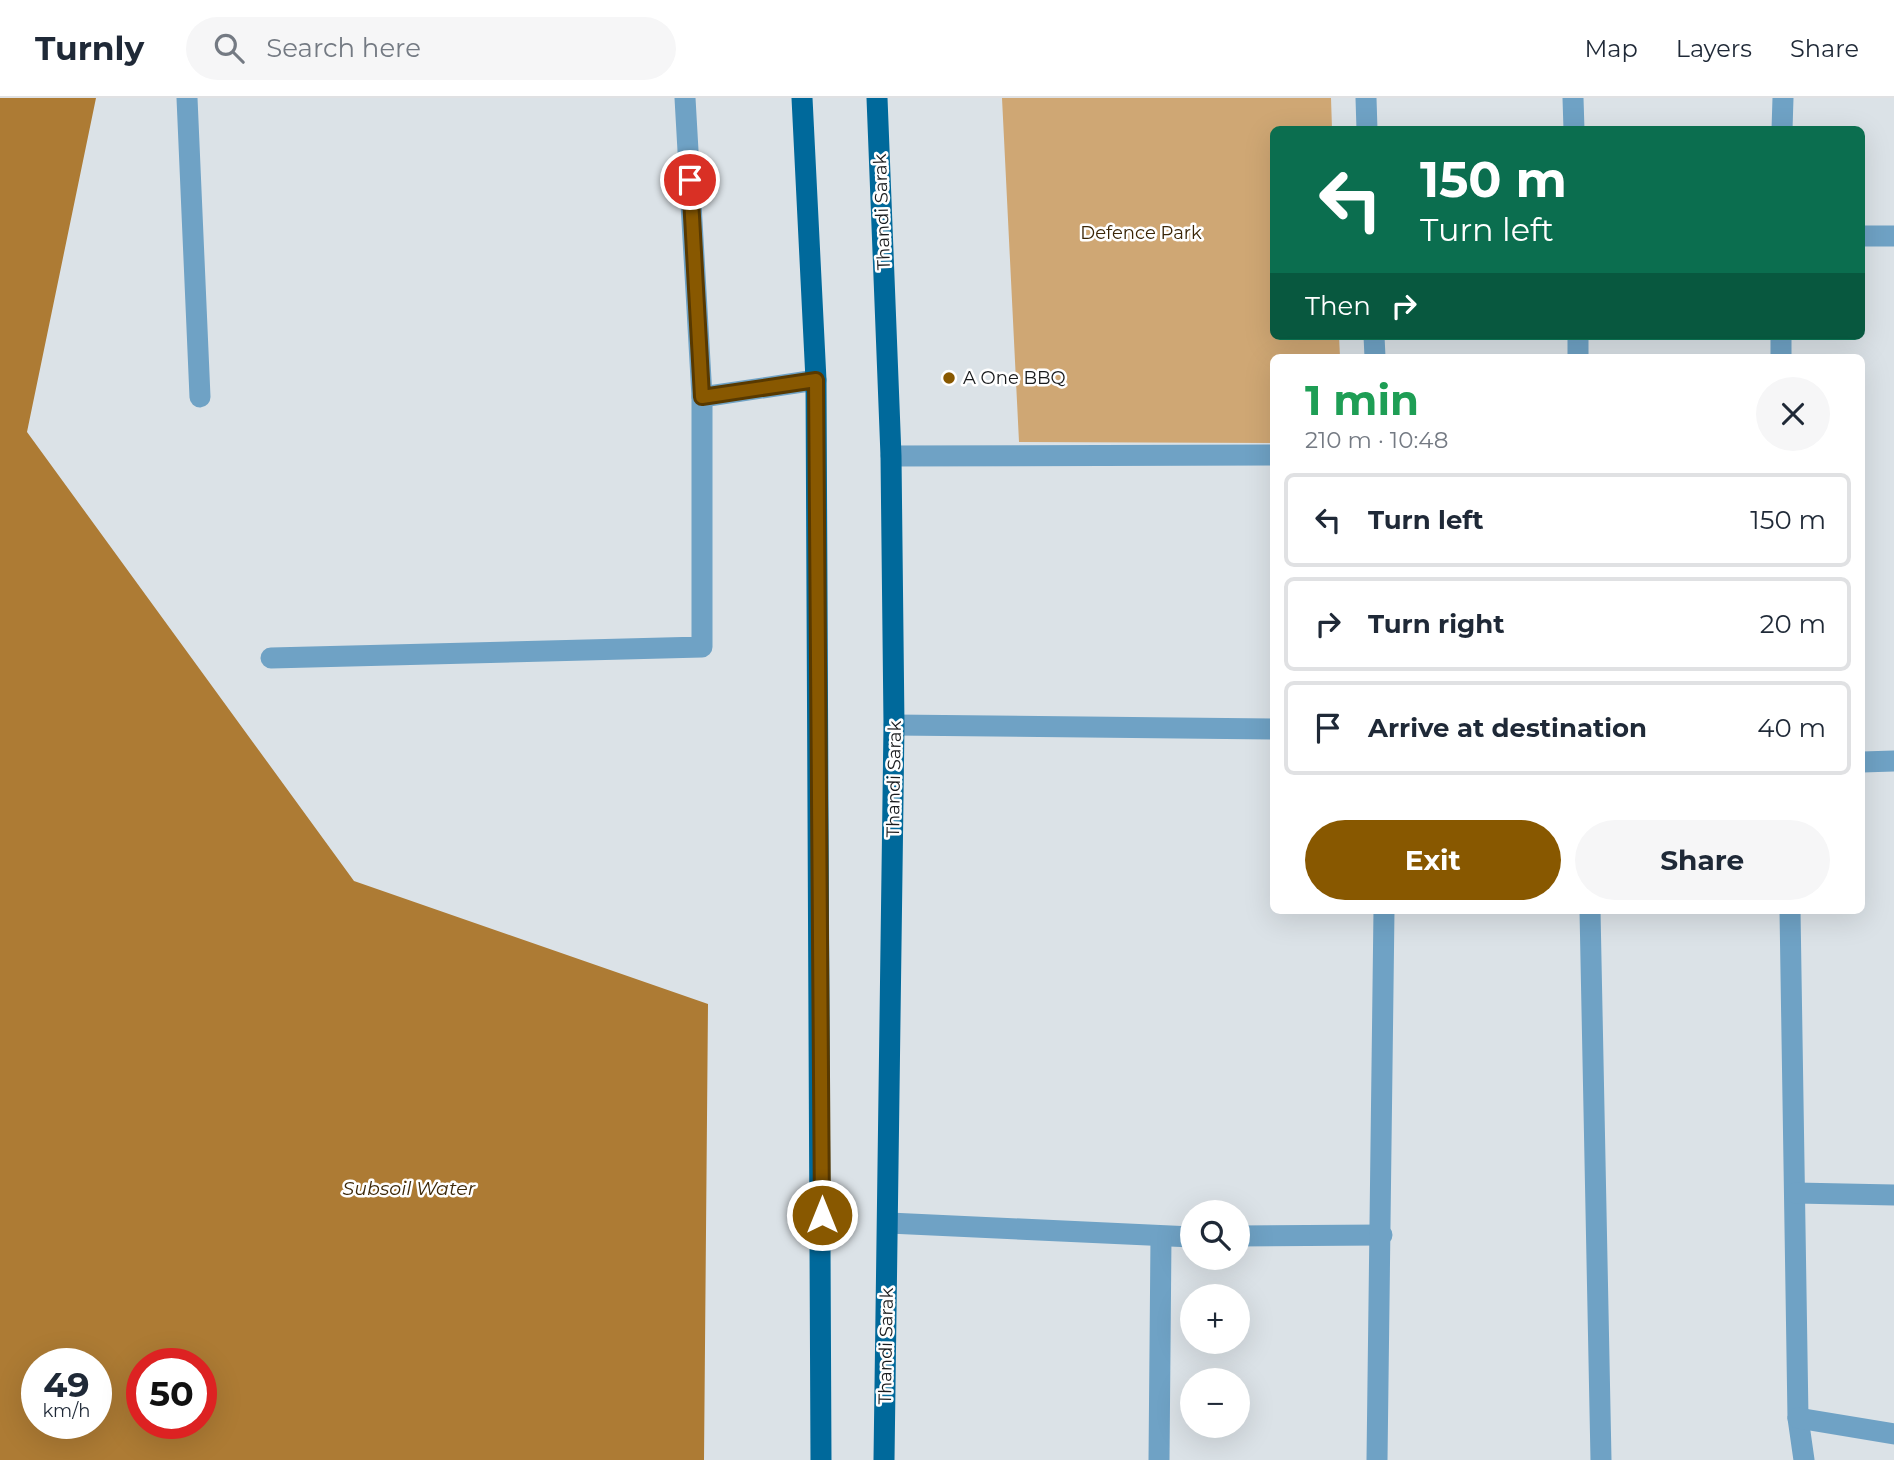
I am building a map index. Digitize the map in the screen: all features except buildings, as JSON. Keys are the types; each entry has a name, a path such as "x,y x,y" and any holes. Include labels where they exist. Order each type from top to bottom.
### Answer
{"main road":[{"path":"802,98 816,380 821,1460"},
{"name":"Thandi Sarak","path":"877,98 891,456 894,725 884,1460"}],"street":[{"path":"187,98 200,397"},
{"path":"271,658 702,647 702,397 685,98"},
{"path":"1366,98 1367,126"},
{"path":"1573,98 1574,126"},
{"path":"1782,126 1783,98"},
{"path":"1865,236 1894,236"},
{"path":"702,397 816,380"},
{"path":"891,456 1270,455"},
{"path":"894,725 1270,729"},
{"path":"1865,762 1894,761"},
{"path":"1377,1460 1382,1235 1384,914"},
{"path":"1590,914 1601,1460"},
{"path":"1790,914 1798,1418 1804,1460"},
{"path":"1796,1193 1894,1195"},
{"path":"889,1223 1180,1237"},
{"path":"1250,1236 1382,1235"},
{"path":"1159,1460 1160,1237"},
{"path":"1798,1418 1894,1434"}],"green space":[{"name":"Defence Park","path":"1002,98 1331,98 1332,126 1270,126 1270,340 1339,340 1340,354 1270,354 1270,443 1019,442"}],"water":[{"name":"Subsoil Water","path":"0,98 96,98 27,432 354,881 708,1004 704,1460 0,1460"}],"place":[{"name":"A One BBQ","path":"949,378"}],"route":[{"path":"690,180 702,397 816,380 822,1215"}]}
